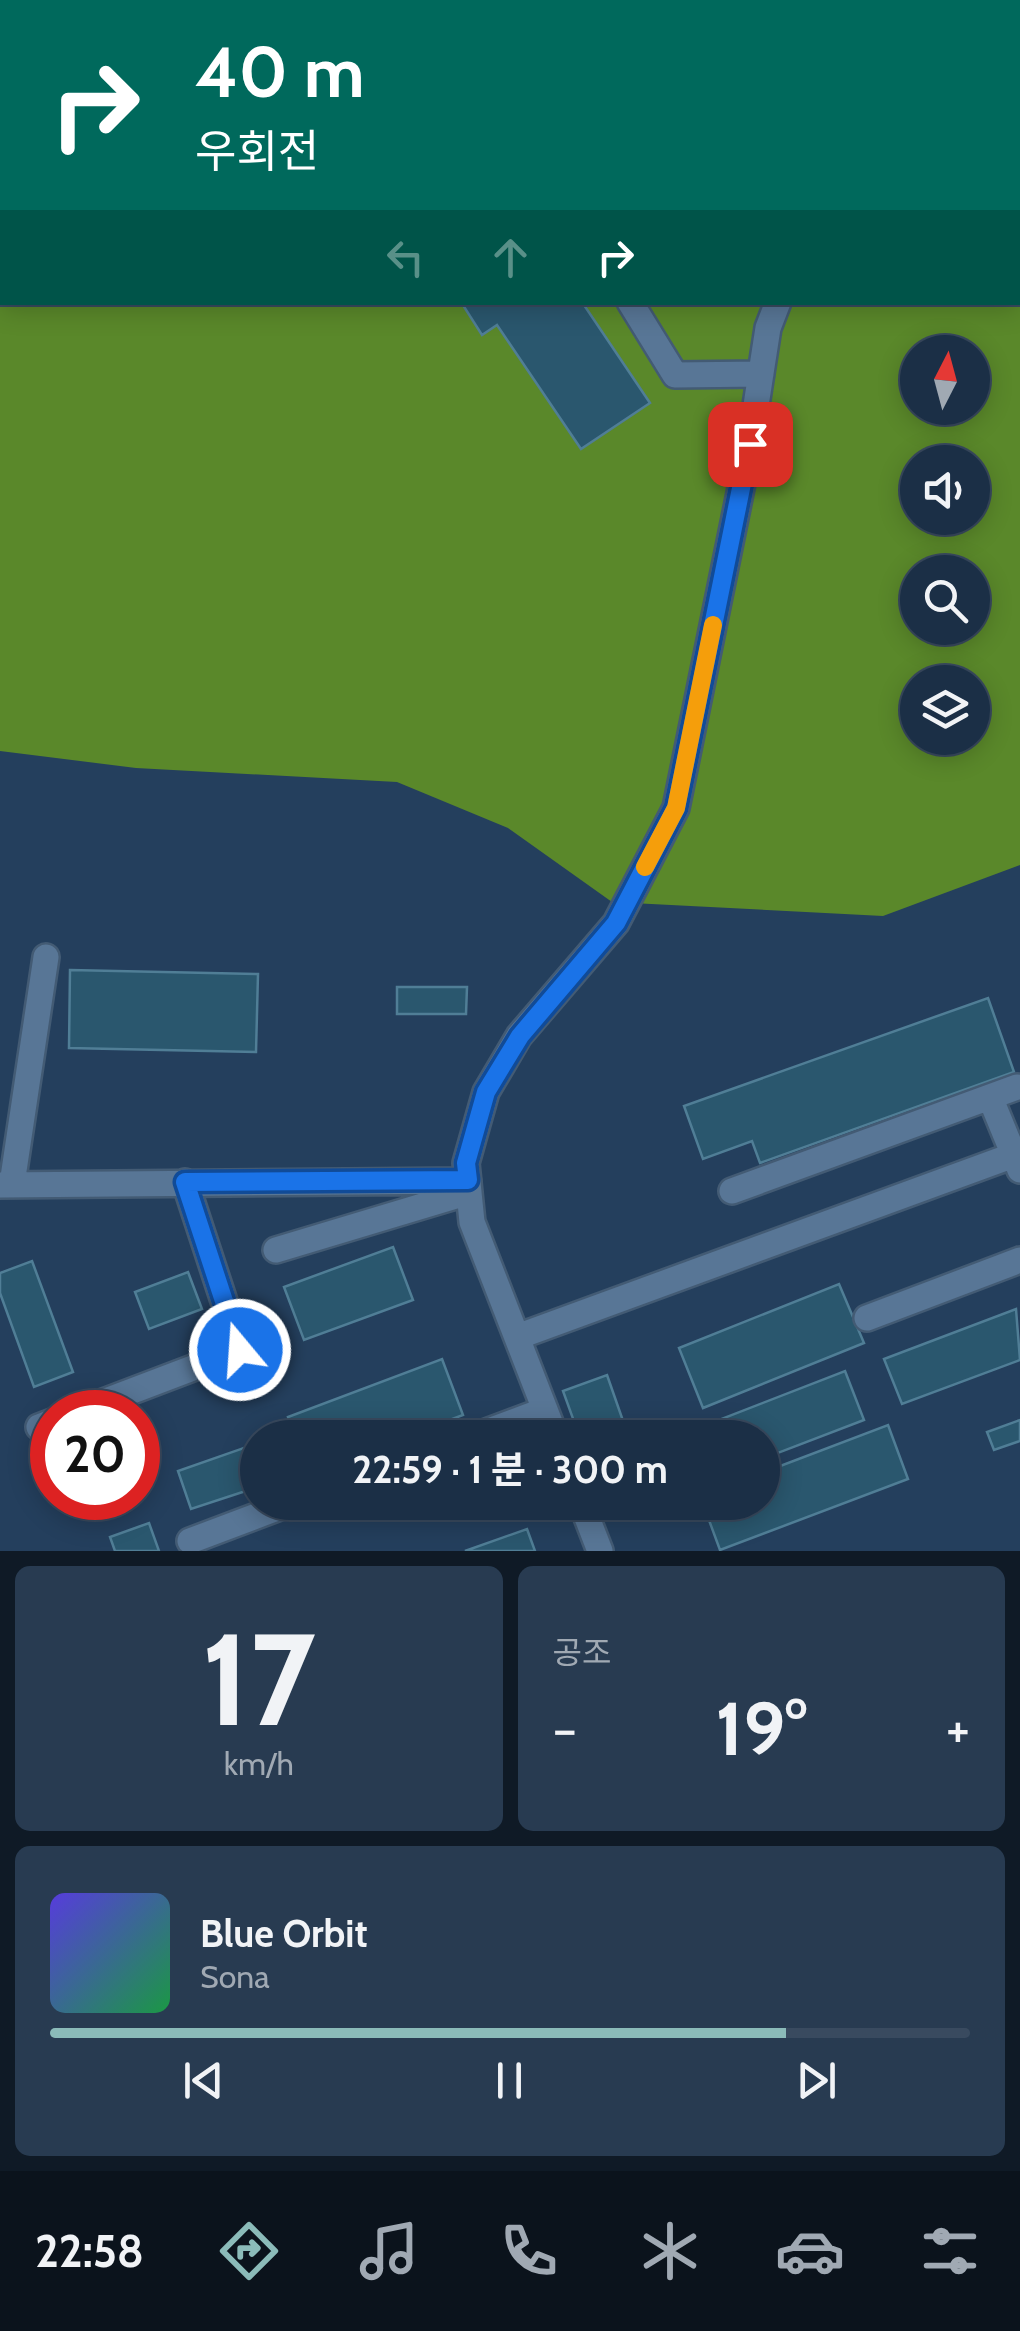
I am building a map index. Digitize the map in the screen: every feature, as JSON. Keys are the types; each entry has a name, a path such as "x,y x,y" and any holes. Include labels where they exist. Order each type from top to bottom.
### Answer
{"street":[{"path":"632,305 675,375 760,374"},
{"path":"549,1420 472,1222 466,1163 486,1092 520,1036 616,923 676,808 768,328 777,305"},
{"path":"46,957 6,1184 469,1186"},
{"path":"732,1190 1017,1087"},
{"path":"517,1337 1017,1163 990,1096"},
{"path":"135,1390 240,1350 185,1182"},
{"path":"276,1250 469,1186"},
{"path":"866,1318 1020,1260"},
{"path":"518,1420 545,1410"},
{"path":"190,1540 244,1520"},
{"path":"588,1520 600,1551"}],"green space":[{"path":"0,305 1020,305 1020,865 883,916 612,902 508,828 397,782 136,768 0,751"}],"building":[{"path":"463,305 584,305 650,403 581,449 497,325 482,335"},
{"path":"70,970 258,974 256,1052 69,1048"},
{"path":"397,987 467,987 466,1014 397,1014"},
{"path":"988,998 1014,1072 760,1163 752,1141 703,1159 684,1106"},
{"path":"393,1247 413,1300 304,1340 284,1287"},
{"path":"32,1261 73,1372 34,1387 0,1293 0,1273"},
{"path":"188,1272 202,1309 149,1329 135,1292"},
{"path":"839,1284 864,1343 703,1408 679,1348"},
{"path":"1016,1309 1020,1360 902,1404 884,1359"},
{"path":"442,1359 463,1415 450,1420 288,1417"},
{"path":"845,1371 864,1420 780,1452 780,1420 719,1420"},
{"path":"607,1375 623,1420 573,1420 563,1391"},
{"path":"1020,1420 1020,1441 994,1450 987,1432"},
{"path":"888,1425 908,1479 720,1550 709,1520 780,1520 780,1466"},
{"path":"240,1449 240,1493 191,1509 178,1471"},
{"path":"149,1523 159,1551 115,1551 110,1537"},
{"path":"527,1529 535,1551 465,1551"}],"slow traffic":[{"path":"645,867 676,808 713,625"}],"route":[{"path":"240,1350 185,1182 468,1180 466,1163 486,1092 520,1036 616,923 676,808 750,444"}]}
